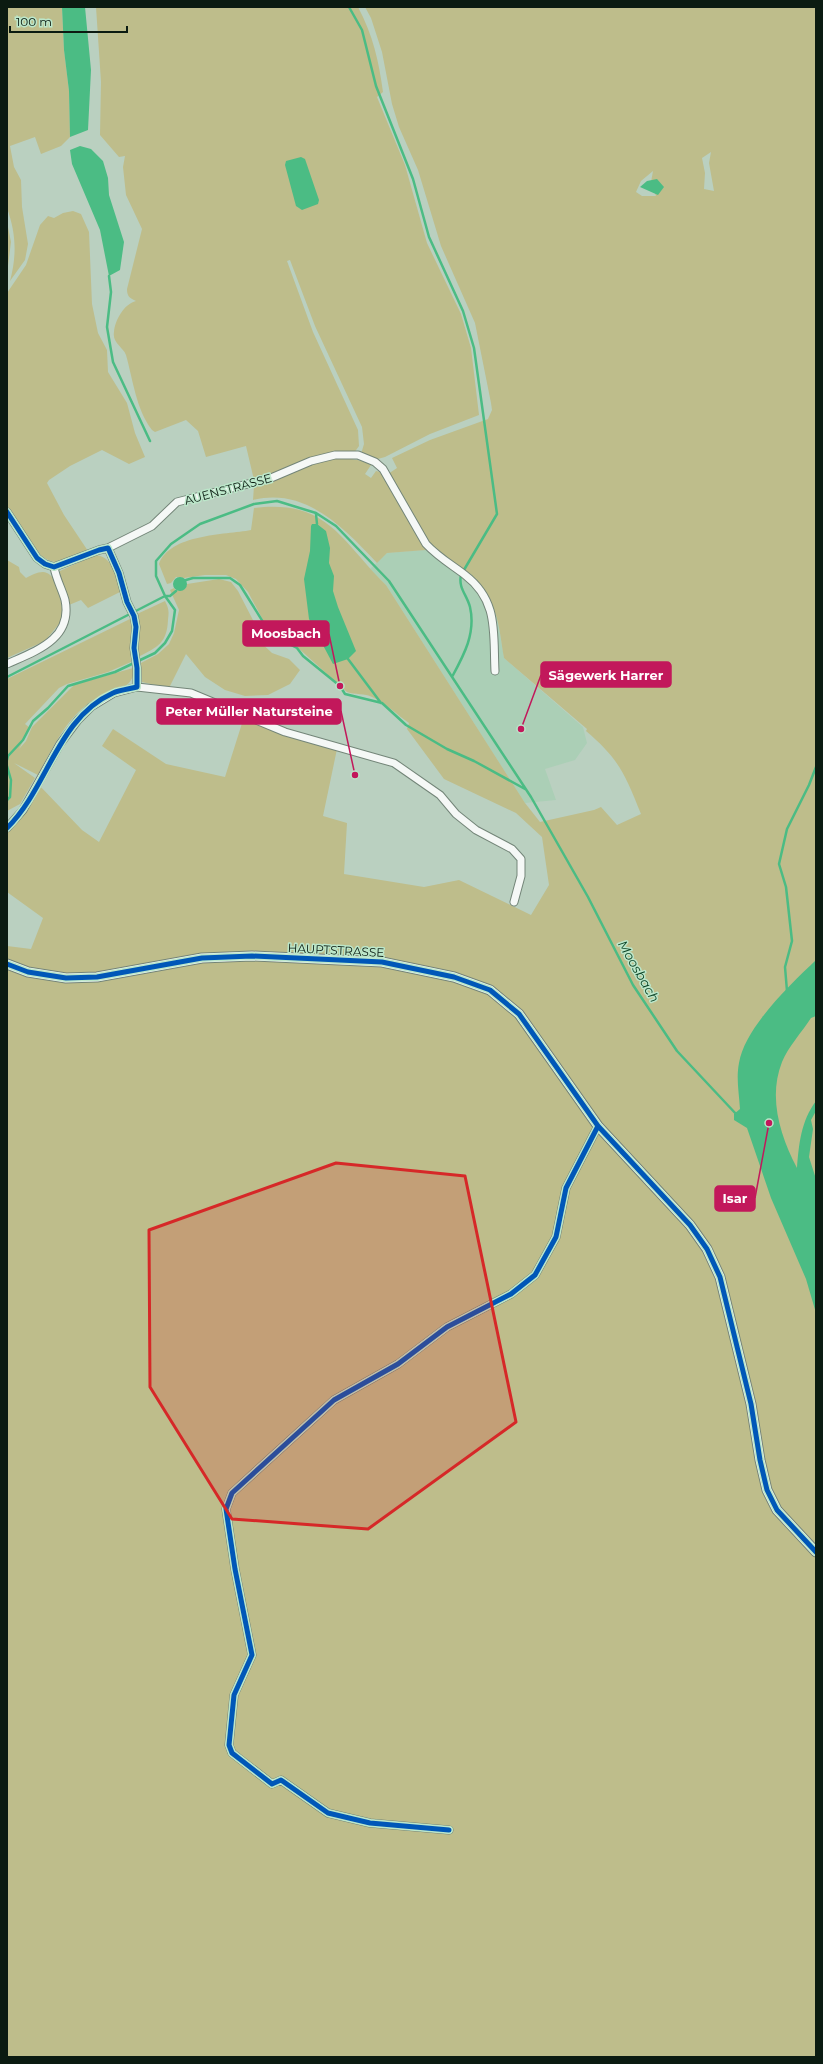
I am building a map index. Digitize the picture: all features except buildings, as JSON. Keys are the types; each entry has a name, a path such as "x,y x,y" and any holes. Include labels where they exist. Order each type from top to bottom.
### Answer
{"main road":[{"name":"HAUPTSTRASSE","path":"7,964 28,972 66,978 97,977 202,958 252,956 382,962 454,977 490,990 519,1014 598,1126 690,1225 707,1249 720,1276 751,1404 760,1460 767,1490 777,1510 816,1552"}],"street":[{"name":"AUENSTRASSE","path":"54,567 108,548 152,526 177,502 271,478 311,461 334,455 358,455 375,462 383,469 426,544 435,554 478,586 485,596 492,612 495,671"},
{"path":"7,512 37,558 54,567 64,599 66,616 60,633 45,647 7,664"},
{"path":"108,548 119,573 127,602 134,616 137,687"},
{"path":"7,828 23,810 60,744 78,720 91,707 114,693 137,687 191,693 284,732 394,764 440,795 456,814 476,830 512,849 521,859 521,876 514,902"},
{"path":"449,1830 370,1823 328,1813 281,1780 272,1784 257,1774 232,1753 229,1745 234,1695 252,1655 235,1569 226,1509 232,1493 334,1400 398,1364 447,1327 511,1294 535,1275 556,1237 566,1188 598,1126"}],"highlighted area":[{"path":"336,1163 465,1176 516,1422 368,1529 232,1519 150,1387 149,1230"}],"shaded area":[{"path":"7,7 62,7 64,50 69,91 70,137 61,146 41,154 35,137 10,146 14,167 21,180 22,207 28,244 25,260 10,281 14,262 14,235 7,208"},
{"path":"62,7 85,7 91,70 88,130 70,137 69,91 64,50"},
{"path":"96,7 358,7 368,28 380,70 383,92 377,97 405,165 427,243 461,314 471,348 479,415 430,434 385,457 374,460 361,454 364,444 362,427 315,326 290,260 287,261 313,332 358,430 359,446 354,453 340,453 254,480 246,446 206,457 198,431 186,420 155,432 152,430 142,413 126,355 116,342 114,336 116,323 121,313 128,305 136,301 129,297 127,289 142,229 126,195 123,167 125,156 119,157 100,135 101,82"},
{"path":"365,7 816,7 816,2057 7,2057 7,946 31,949 43,918 7,892 7,830 39,785 82,830 99,842 136,770 102,746 113,729 166,764 225,777 244,717 337,749 323,816 347,823 344,874 424,887 459,880 531,915 549,885 542,837 516,813 444,779 407,729 409,723 387,706 369,696 347,692 296,646 274,633 263,620 248,592 236,579 226,575 205,575 184,578 176,577 171,583 167,584 159,564 165,554 174,547 186,541 199,538 251,530 254,508 279,507 300,510 316,517 331,527 386,585 525,803 540,822 594,810 601,807 617,825 641,814 630,788 614,759 586,731 587,729 504,658 496,614 487,596 471,577 472,575 467,572 464,573 430,545 388,474 397,468 392,458 430,440 488,419 492,410 475,323 441,246 418,170 399,127 392,104 382,52 371,18","holes":["711,152 709,163 714,191 704,189 705,173 702,158","653,171 651,182 656,196 642,196 636,192 641,181"]},
{"path":"80,146 91,149 103,161 108,178 109,195 124,242 120,270 109,276 100,230 72,164 70,150"},
{"path":"301,157 305,159 319,200 318,204 302,210 296,206 285,165 286,161"},
{"path":"657,179 664,187 658,195 640,187 647,181"},
{"path":"73,211 81,214 89,232 92,304 98,333 107,350 108,372 127,403 135,433 145,457 129,464 102,450 70,466 49,480 47,483 64,515 88,551 56,562 50,561 41,556 7,506 7,293 26,265 40,225 48,216 54,218 63,213"},
{"path":"7,222 11,242 7,274"},
{"path":"334,457 348,458 371,465 365,474 371,478 376,471 380,472 426,550 387,553 377,563 337,524 307,505 290,499 272,498 253,500 254,486 266,484 300,469"},
{"path":"312,524 317,524 326,531 330,548 329,563 334,576 333,591 356,651 348,659 333,664 309,619 304,579 310,551"},
{"path":"436,549 468,565 496,610 504,658 583,727 587,743 575,760 545,769 556,800 525,803 386,585 370,569 387,553"},
{"path":"95,555 101,556 110,563 122,591 88,608 81,600 69,605 60,577 60,571"},
{"path":"7,560 19,567 20,572 26,578 42,572 45,572 51,576 59,594 63,619 45,641 7,658"},
{"path":"177,577 183,577 187,581 187,587 183,591 177,591 173,587 173,581"},
{"path":"219,579 231,582 238,591 255,624 255,637 272,653 289,659 300,670 290,684 268,695 245,696 225,690 205,677 186,654 169,688 142,682 141,663 158,654 169,644 174,633 179,610 170,590 174,588 176,591 185,589 187,584"},
{"path":"165,601 169,614 166,634 156,647 138,657 137,614"},
{"path":"132,618 131,662 108,672 67,684 59,688 25,724 30,728 19,749 26,741 32,727 74,685 133,668 133,675 130,681 126,686 92,701 75,716 60,735 38,775 14,763 35,778 20,804 7,811 7,679"},
{"path":"816,960 816,1016 811,1018 791,1045 782,1062 778,1075 776,1102 781,1130 797,1168 800,1142 804,1125 816,1101 816,1111 811,1120 813,1129 809,1157 816,1179 816,1313 806,1279 771,1198 747,1128 734,1120 734,1114 740,1109 738,1080 739,1063 743,1049 750,1035 770,1007"}],"waterway":[{"path":"349,7 362,30 376,86 413,179 429,237 463,311 474,348 497,514 461,575 460,580 462,588 470,607 471,626 468,644 452,677"},
{"path":"109,276 111,292 107,327 113,362 150,441"},
{"name":"Moosbach","path":"7,760 8,756 23,740 33,721 48,708 68,686 115,672 155,653 165,643 172,631 175,610 165,596 156,576 156,561 171,544 200,524 254,504 277,501 316,513 336,526 389,581 531,797 588,897 633,985 677,1051 737,1115"},
{"path":"316,514 317,524"},
{"name":"Moosbach","path":"186,580 193,578 230,578 240,585 268,630 277,638 297,648 303,656 340,686 345,694 382,703 406,725 447,749 474,761 525,789"},
{"path":"7,677 165,596 170,596 176,591"},
{"path":"348,659 381,703"},
{"name":"Moosbach","path":"7,766 11,780 10,797 7,800"},
{"path":"787,991 785,967 792,941 786,887 779,864 787,829 809,785 816,767"}],"cycle path":[{"path":"7,512 37,558 45,564 54,567 108,548 119,573 127,602 134,616 136,627 134,648 137,668 137,687 113,693 94,704 79,719 54,755 33,794 21,812 7,828"},
{"path":"7,964 28,972 66,978 97,977 202,958 252,956 382,962 454,977 490,990 519,1014 598,1126 690,1225 707,1249 720,1277 751,1404 760,1460 767,1490 777,1510 816,1552"},
{"path":"449,1830 370,1823 328,1813 281,1780 272,1784 232,1753 229,1745 234,1695 252,1655 235,1569 226,1509 232,1493 334,1400 398,1364 447,1327 511,1294 535,1275 556,1237 566,1188 598,1126"}],"place":[{"name":"Moosbach","path":"340,686"},
{"name":"Sägewerk Harrer","path":"521,729"},
{"name":"Peter Müller Natursteine","path":"355,775"},
{"name":"Isar","path":"769,1123"}]}
